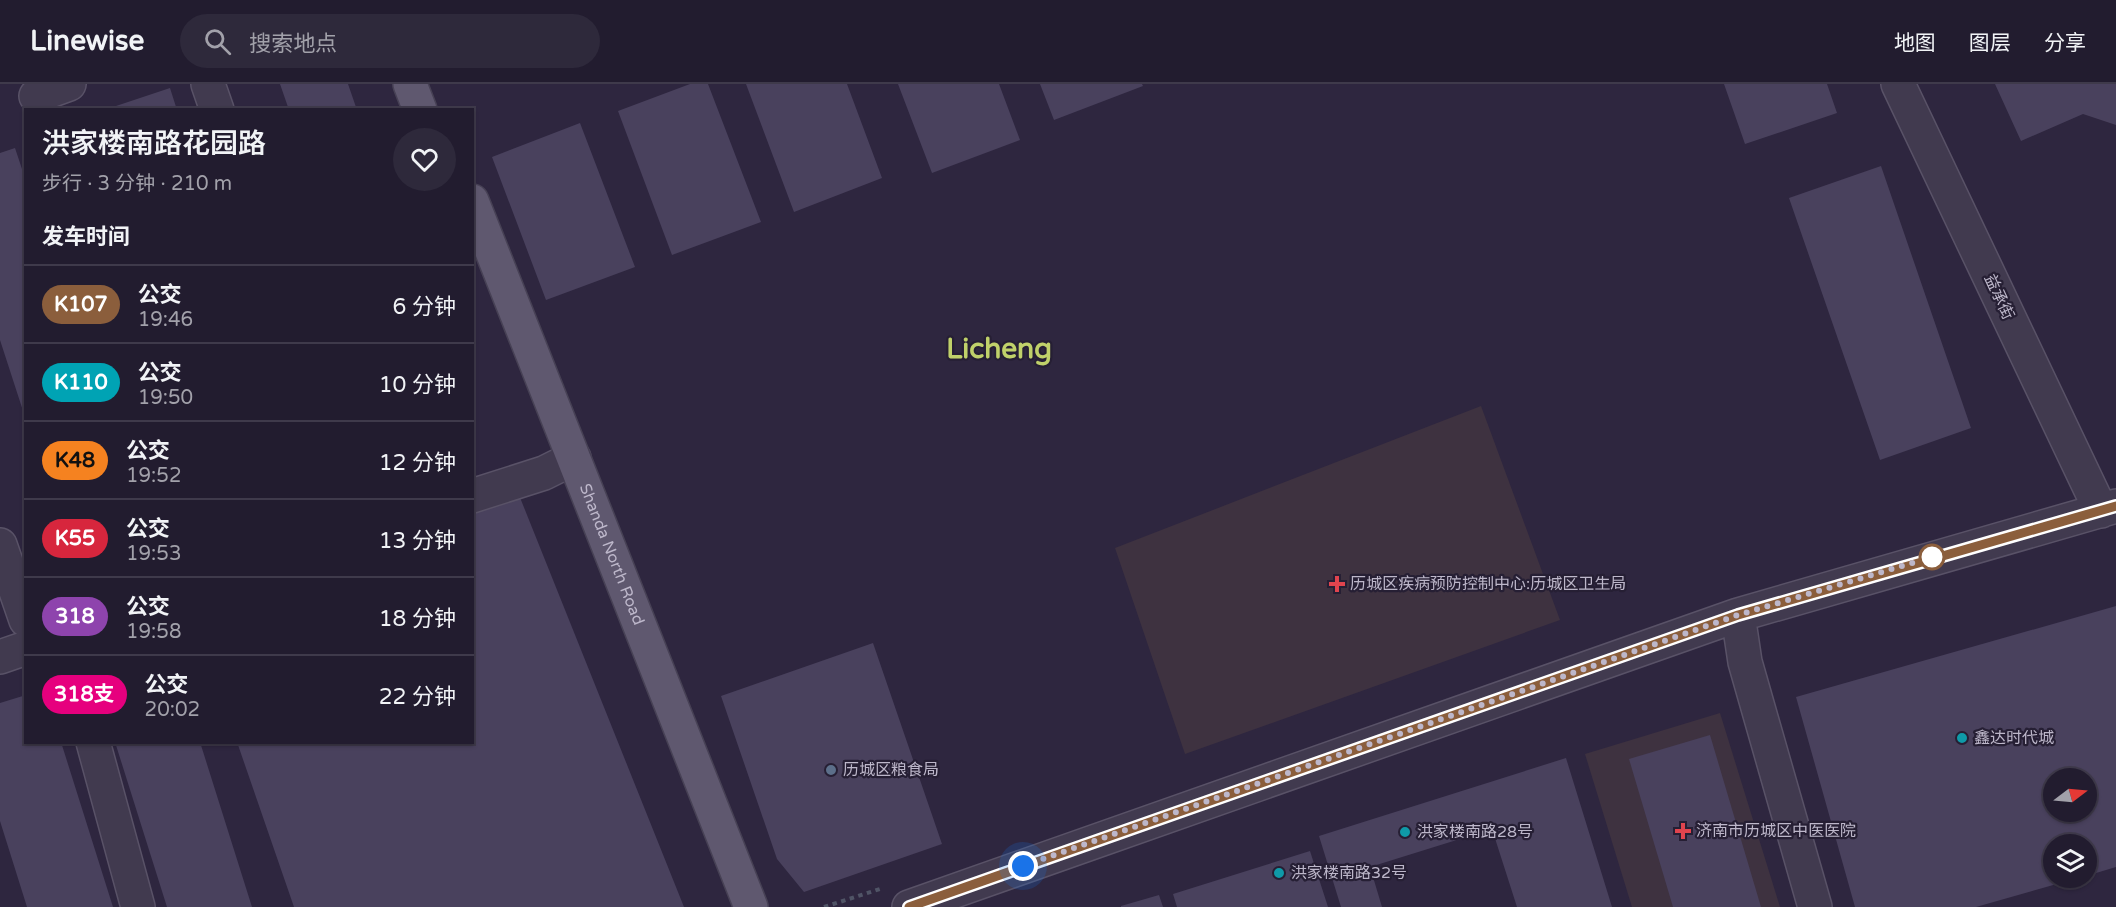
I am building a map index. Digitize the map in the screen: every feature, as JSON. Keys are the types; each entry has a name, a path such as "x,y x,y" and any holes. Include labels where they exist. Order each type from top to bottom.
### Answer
{"main road":[{"path":"410,84 419,108"},
{"path":"426,84 435,108"},
{"name":"Shanda North Road","path":"474,206 567,462 736,907"},
{"name":"Shanda North Road","path":"474,247 567,462 751,907"}],"street":[{"path":"36,97 69,84"},
{"path":"208,84 217,108"},
{"name":"益承街","path":"1898,84 2108,508"},
{"path":"474,495 567,462"},
{"path":"909,907 1738,615 2108,508"},
{"path":"0,545 24,614"},
{"path":"1738,615 1745,662 1815,907"},
{"path":"0,657 24,649"},
{"path":"94,744 138,907"}],"shaded area":[{"name":"历城区疾病预防控制中心:历城区卫生局","path":"1481,406 1560,620 1185,754 1115,548"},
{"name":"济南市历城区中医医院","path":"1720,713 1780,907 1632,907 1585,754"}],"building":[{"path":"280,84 348,84 356,108 288,108"},
{"path":"690,84 708,84 761,222 672,255 618,111"},
{"path":"746,84 847,84 882,178 794,212"},
{"path":"898,84 999,84 1020,140 932,173"},
{"path":"1040,84 1142,84 1143,86 1054,120"},
{"path":"1724,84 1827,84 1837,113 1745,144"},
{"path":"1995,84 2116,84 2116,125 2083,114 2021,141"},
{"path":"170,88 176,108 110,108"},
{"path":"580,123 635,267 546,300 492,157"},
{"path":"15,148 24,175 24,414 0,340 0,153"},
{"path":"1881,166 1971,428 1880,460 1789,198"},
{"path":"519,495 684,907 294,907 238,744 474,744 474,510"},
{"name":"鑫达时代城","path":"2116,606 2116,867 2097,873 2097,834 2043,834 2043,888 1976,907 1855,907 1796,697"},
{"name":"历城区粮食局","path":"873,643 942,844 804,892 777,859 721,696"},
{"path":"24,696 24,744 62,744 113,907 27,907 0,821 0,703"},
{"path":"1710,735 1761,907 1673,907 1629,759"},
{"path":"116,744 201,744 252,907 167,907"},
{"name":"洪家楼南路28号","path":"1566,758 1612,907 1517,907 1492,829 1370,867 1382,907 1341,907 1319,836"},
{"name":"洪家楼南路32号","path":"1310,851 1328,907 1177,907 1173,894"},
{"path":"1159,895 1163,907 1121,907 1121,906"}],"bus line":[{"name":"K107","path":"909,907 1738,615 2116,506"}],"place":[{"name":"历城区疾病预防控制中心:历城区卫生局","path":"1337,584"},
{"name":"鑫达时代城","path":"1962,738"},
{"name":"历城区粮食局","path":"831,770"},
{"name":"济南市历城区中医医院","path":"1683,831"},
{"name":"洪家楼南路28号","path":"1405,832"},
{"name":"洪家楼南路32号","path":"1279,873"}],"district":[{"name":"Licheng","path":"999,349"}],"route":[{"path":"1023,866 1738,615 1932,557"}]}
